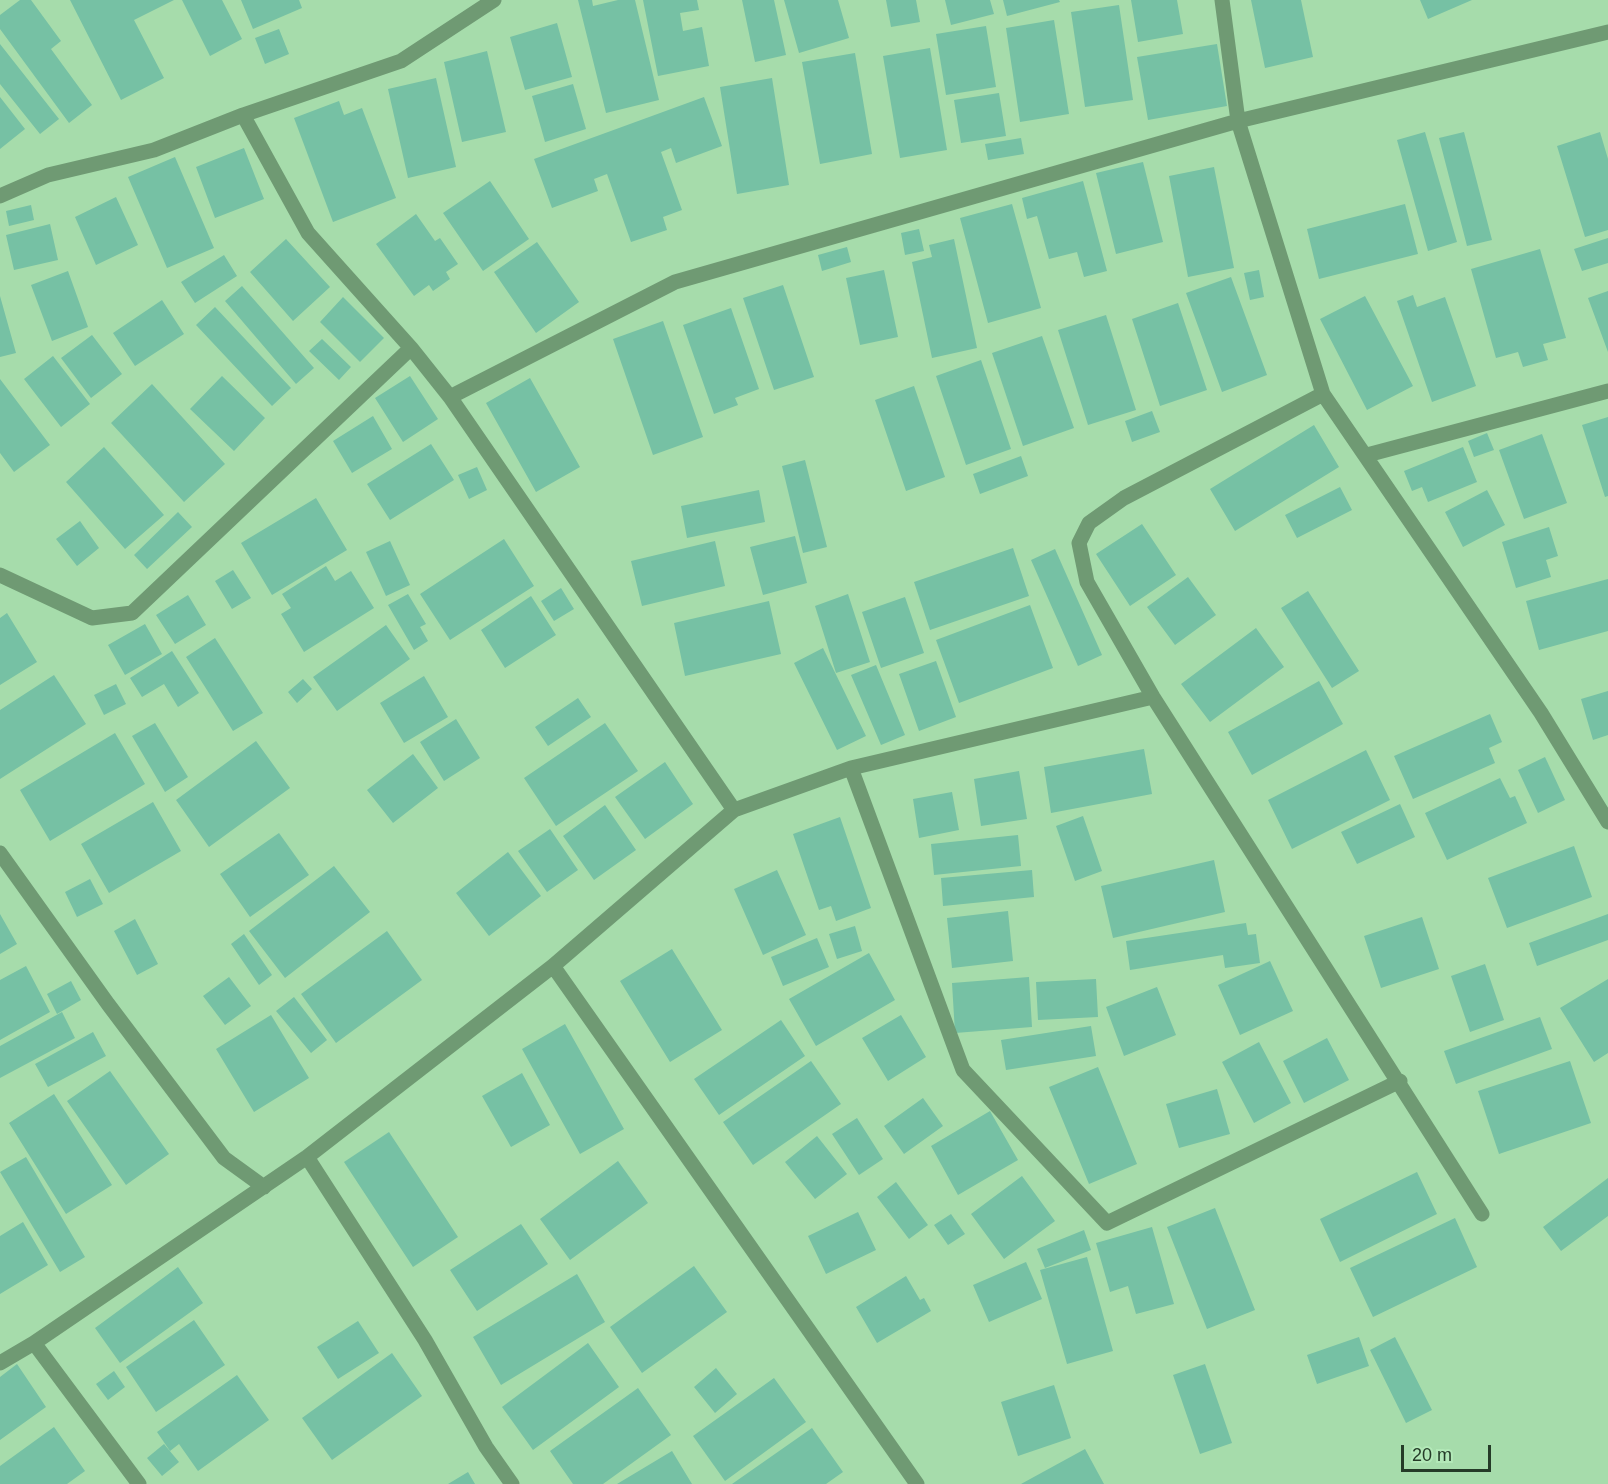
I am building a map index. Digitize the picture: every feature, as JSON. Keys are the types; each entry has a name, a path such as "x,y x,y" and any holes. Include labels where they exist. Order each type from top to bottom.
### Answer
{"street":[{"path":"0,196 48,175 154,150 243,115 401,61 494,0"},
{"path":"1222,0 1238,121 1323,394 1367,455 1541,712 1608,822"},
{"path":"450,397 675,282 1238,121 1608,32"},
{"path":"243,115 308,233 411,348 450,397 734,810"},
{"path":"0,575 43,598 92,618 132,613 411,348"},
{"path":"1367,455 1608,391"},
{"path":"1323,394 1124,498 1089,523 1079,543 1087,582 1153,697 1400,1081 1482,1214"},
{"path":"0,1363 34,1343 307,1157 554,966 734,810 851,768 1153,697"},
{"path":"851,768 963,1070 1107,1223 1400,1081"},
{"path":"0,853 108,1004 224,1158 264,1187"},
{"path":"554,966 917,1484"},
{"path":"307,1157 425,1340 486,1448 512,1484"},
{"path":"34,1343 140,1484"}],"building":[{"path":"20,0 31,0 61,41 51,49 92,105 69,123 0,29 0,15"},
{"path":"70,0 174,0 134,20 164,78 121,100"},
{"path":"182,0 222,0 242,39 210,56"},
{"path":"241,0 299,0 302,8 253,29"},
{"path":"578,0 592,0 593,6 618,0 635,0 659,100 606,113"},
{"path":"643,0 697,0 699,10 680,13 683,31 702,27 709,66 658,76"},
{"path":"742,0 774,0 786,55 755,62"},
{"path":"784,0 838,0 849,38 799,53"},
{"path":"886,0 916,0 920,22 891,27"},
{"path":"945,0 990,0 994,14 951,25"},
{"path":"1003,0 1059,0 1060,2 1007,16"},
{"path":"1131,0 1177,0 1183,34 1138,42"},
{"path":"1251,0 1301,0 1313,57 1265,68"},
{"path":"1420,0 1472,0 1428,19"},
{"path":"1119,5 1133,100 1085,107 1071,12"},
{"path":"1054,20 1069,114 1020,122 1006,28"},
{"path":"557,23 572,77 525,90 510,37"},
{"path":"986,26 996,87 946,95 936,34"},
{"path":"279,29 289,54 265,64 255,38"},
{"path":"0,44 59,119 40,134 0,84"},
{"path":"1217,44 1227,106 1148,120 1137,57"},
{"path":"930,48 947,150 900,158 883,56"},
{"path":"487,51 506,132 462,142 444,62"},
{"path":"855,53 872,154 820,164 802,62"},
{"path":"436,78 456,167 408,178 388,89"},
{"path":"772,78 789,185 737,194 720,87"},
{"path":"573,84 586,129 545,142 532,96"},
{"path":"999,93 1006,136 961,143 954,100"},
{"path":"0,97 25,129 0,149"},
{"path":"704,97 722,146 676,163 671,148 661,152 682,210 663,217 667,230 631,242 607,174 594,179 598,191 552,208 534,159"},
{"path":"339,101 344,115 362,108 396,198 333,222 294,118"},
{"path":"1425,132 1457,242 1428,251 1397,140"},
{"path":"1464,132 1492,240 1467,246 1439,138"},
{"path":"1600,132 1608,159 1608,230 1585,237 1557,146"},
{"path":"1021,138 1024,154 988,160 985,144"},
{"path":"244,148 264,199 215,218 196,167"},
{"path":"175,157 214,248 167,268 128,177"},
{"path":"1143,162 1163,242 1116,254 1096,173"},
{"path":"1214,167 1234,268 1188,277 1169,176"},
{"path":"490,181 529,239 483,271 443,213"},
{"path":"1083,181 1107,271 1084,277 1077,252 1049,259 1037,216 1027,219 1022,198"},
{"path":"116,197 138,245 96,265 75,217"},
{"path":"1012,204 1041,308 988,323 960,218"},
{"path":"1405,204 1418,254 1319,279 1307,229"},
{"path":"31,205 34,220 9,226 6,211"},
{"path":"416,214 435,241 440,238 458,264 446,272 450,279 433,291 429,285 414,296 376,244"},
{"path":"50,224 58,260 14,270 6,235"},
{"path":"919,229 924,251 905,255 901,233"},
{"path":"1608,238 1608,263 1582,271 1574,249"},
{"path":"286,239 330,287 293,321 250,272"},
{"path":"954,239 977,348 932,358 912,262 932,257 929,245"},
{"path":"537,242 579,302 536,333 494,272"},
{"path":"847,247 851,262 822,271 818,255"},
{"path":"1540,249 1566,338 1543,344 1548,360 1523,367 1518,352 1496,358 1471,269"},
{"path":"224,255 237,276 195,303 181,282"},
{"path":"884,270 898,337 860,345 846,278"},
{"path":"1259,270 1264,297 1250,300 1244,273"},
{"path":"68,271 88,327 52,341 31,285"},
{"path":"1231,277 1267,375 1222,392 1186,293"},
{"path":"783,285 814,377 774,390 743,298"},
{"path":"242,286 314,368 296,384 225,301"},
{"path":"1608,291 1608,352 1588,298"},
{"path":"1413,295 1417,307 1445,297 1476,386 1432,402 1397,301"},
{"path":"0,296 16,353 0,357"},
{"path":"1365,296 1413,386 1367,410 1320,319"},
{"path":"343,297 384,338 360,362 320,322"},
{"path":"162,300 184,334 135,366 113,333"},
{"path":"1178,303 1207,390 1160,406 1132,319"},
{"path":"215,307 291,388 272,406 196,325"},
{"path":"731,308 759,389 735,398 738,405 714,414 683,325"},
{"path":"1106,315 1136,410 1088,425 1058,330"},
{"path":"663,321 703,437 653,455 613,339"},
{"path":"92,335 122,374 91,398 61,358"},
{"path":"1042,336 1074,428 1023,446 992,353"},
{"path":"322,339 351,367 339,380 309,351"},
{"path":"53,356 90,404 61,427 24,379"},
{"path":"981,360 1011,449 966,465 936,376"},
{"path":"222,376 265,418 234,451 190,409"},
{"path":"410,376 438,419 403,442 375,398"},
{"path":"530,378 580,467 536,492 486,403"},
{"path":"0,379 50,445 14,472 0,453"},
{"path":"152,384 225,464 184,502 111,423"},
{"path":"914,386 945,477 906,491 875,400"},
{"path":"1152,411 1160,432 1132,442 1125,421"},
{"path":"373,416 392,449 352,473 333,441"},
{"path":"1608,417 1608,496 1605,497 1582,425"},
{"path":"1314,425 1339,467 1235,531 1210,489"},
{"path":"1487,433 1494,450 1474,457 1468,441"},
{"path":"1542,434 1567,503 1524,519 1499,450"},
{"path":"431,444 454,480 390,520 367,484"},
{"path":"104,447 164,515 125,549 66,482"},
{"path":"1463,447 1477,482 1428,502 1422,487 1412,491 1404,471"},
{"path":"1021,456 1028,476 980,494 973,474"},
{"path":"805,460 827,547 803,553 782,466"},
{"path":"477,467 487,490 469,499 458,475"},
{"path":"1340,487 1352,510 1297,538 1285,515"},
{"path":"759,490 765,522 687,538 681,506"},
{"path":"1487,490 1505,525 1463,547 1445,512"},
{"path":"316,498 347,550 272,595 241,543"},
{"path":"178,512 192,527 147,569 134,555"},
{"path":"80,521 99,548 77,566 56,539"},
{"path":"1142,524 1176,575 1130,606 1096,554"},
{"path":"1549,527 1558,556 1546,560 1551,577 1516,588 1502,542"},
{"path":"795,536 807,583 763,595 750,547"},
{"path":"504,539 534,586 450,640 420,594"},
{"path":"390,541 410,585 386,596 366,552"},
{"path":"715,541 725,586 642,606 631,561"},
{"path":"1013,548 1029,596 930,630 914,582"},
{"path":"1055,549 1102,655 1078,666 1031,560"},
{"path":"326,566 335,581 351,571 374,608 304,652 281,614 291,608 282,594"},
{"path":"233,570 251,598 232,609 215,581"},
{"path":"1188,577 1216,615 1175,645 1147,607"},
{"path":"1608,579 1608,631 1539,650 1526,601"},
{"path":"561,588 574,609 554,621 541,601"},
{"path":"1308,591 1359,671 1332,688 1281,608"},
{"path":"408,594 426,624 420,627 428,641 414,650 388,605"},
{"path":"848,594 870,662 836,673 815,606"},
{"path":"188,595 206,625 175,644 156,615"},
{"path":"531,596 556,635 505,668 481,630"},
{"path":"905,597 924,653 881,668 862,612"},
{"path":"769,601 781,654 685,676 674,623"},
{"path":"1030,605 1053,668 959,703 936,640"},
{"path":"7,613 37,662 0,685 0,618"},
{"path":"145,624 162,654 125,675 108,645"},
{"path":"386,625 410,659 337,711 313,677"},
{"path":"1256,628 1284,667 1210,722 1181,684"},
{"path":"215,638 263,713 233,731 186,657"},
{"path":"823,648 866,736 837,750 794,663"},
{"path":"172,651 199,693 178,707 164,684 142,697 130,678"},
{"path":"936,661 956,717 919,731 899,674"},
{"path":"876,665 905,735 881,745 851,675"},
{"path":"54,675 86,724 0,779 0,710"},
{"path":"424,676 448,717 404,743 380,703"},
{"path":"303,679 312,689 297,703 288,692"},
{"path":"1319,681 1343,724 1252,775 1228,732"},
{"path":"116,684 126,704 104,715 94,695"},
{"path":"1608,691 1608,735 1593,740 1581,699"},
{"path":"578,698 591,717 548,746 535,727"},
{"path":"1490,714 1502,742 1489,748 1495,763 1413,799 1394,756"},
{"path":"456,719 480,758 444,781 420,742"},
{"path":"155,723 188,777 165,792 132,736"},
{"path":"605,723 638,771 556,826 524,778"},
{"path":"115,733 145,784 50,841 20,790"},
{"path":"256,741 290,788 209,847 176,800"},
{"path":"1144,749 1152,794 1051,813 1044,767"},
{"path":"1366,750 1390,800 1292,849 1268,800"},
{"path":"413,754 438,788 393,823 367,790"},
{"path":"1545,757 1565,800 1538,813 1518,770"},
{"path":"665,762 693,804 645,839 615,797"},
{"path":"1019,771 1027,819 981,826 974,779"},
{"path":"1500,778 1510,798 1515,796 1527,823 1447,860 1425,813"},
{"path":"952,792 959,830 919,838 913,799"},
{"path":"153,802 181,851 109,893 81,844"},
{"path":"1400,804 1415,837 1357,864 1341,832"},
{"path":"605,805 636,850 594,880 563,836"},
{"path":"1083,816 1102,871 1075,881 1056,826"},
{"path":"840,817 871,908 836,921 831,906 819,910 793,834"},
{"path":"550,829 578,870 547,892 518,851"},
{"path":"279,833 309,875 250,917 220,874"},
{"path":"1018,835 1021,866 934,875 931,844"},
{"path":"1574,846 1592,897 1507,928 1488,878"},
{"path":"508,852 541,896 489,936 456,893"},
{"path":"1214,860 1225,912 1113,938 1101,886"},
{"path":"334,866 370,912 285,978 249,931"},
{"path":"777,870 806,935 763,955 734,889"},
{"path":"1032,870 1034,897 943,906 941,878"},
{"path":"90,879 103,904 77,917 65,892"},
{"path":"1008,911 1013,961 952,968 947,918"},
{"path":"0,914 17,944 0,954"},
{"path":"1608,914 1608,940 1537,966 1529,943"},
{"path":"1422,917 1439,969 1381,988 1364,936"},
{"path":"135,919 158,964 137,975 114,931"},
{"path":"1246,923 1248,935 1256,934 1260,963 1225,968 1223,955 1130,970 1126,941"},
{"path":"855,926 862,951 837,959 829,934"},
{"path":"387,931 422,980 336,1043 301,994"},
{"path":"244,934 272,975 259,985 231,944"},
{"path":"817,938 829,967 783,986 771,957"},
{"path":"672,949 722,1030 670,1062 620,981"},
{"path":"869,953 895,1000 816,1046 789,999"},
{"path":"1270,961 1293,1011 1240,1035 1218,985"},
{"path":"1485,964 1504,1020 1470,1032 1451,976"},
{"path":"26,966 50,1012 0,1040 0,980"},
{"path":"229,977 251,1006 225,1025 203,996"},
{"path":"1029,977 1032,1027 955,1033 952,983"},
{"path":"1096,979 1098,1017 1038,1020 1036,982"},
{"path":"1608,979 1608,1053 1594,1062 1560,1008"},
{"path":"71,981 81,1000 57,1014 47,994"},
{"path":"1157,987 1176,1035 1124,1056 1106,1007"},
{"path":"294,997 327,1040 311,1053 276,1011"},
{"path":"62,1012 75,1038 0,1078 0,1046"},
{"path":"271,1015 309,1078 254,1112 216,1049"},
{"path":"901,1015 926,1057 888,1081 862,1038"},
{"path":"1540,1017 1552,1049 1456,1084 1444,1051"},
{"path":"781,1020 805,1056 719,1115 694,1079"},
{"path":"565,1024 624,1129 580,1154 522,1049"},
{"path":"1091,1026 1096,1056 1006,1070 1001,1040"},
{"path":"93,1032 106,1056 48,1087 35,1064"},
{"path":"1327,1038 1349,1080 1304,1103 1283,1061"},
{"path":"1259,1042 1291,1103 1254,1123 1222,1062"},
{"path":"811,1061 841,1104 753,1165 723,1122"},
{"path":"1570,1061 1591,1123 1499,1154 1478,1091"},
{"path":"1098,1067 1137,1164 1089,1184 1049,1087"},
{"path":"110,1071 169,1154 126,1185 67,1101"},
{"path":"522,1073 550,1125 511,1147 482,1096"},
{"path":"1217,1089 1230,1134 1179,1148 1166,1104"},
{"path":"54,1094 112,1185 66,1214 9,1123"},
{"path":"923,1098 943,1126 904,1154 884,1126"},
{"path":"990,1111 1018,1160 958,1195 931,1146"},
{"path":"857,1118 883,1159 859,1175 832,1134"},
{"path":"389,1132 458,1237 413,1267 344,1162"},
{"path":"817,1136 847,1174 815,1199 785,1162"},
{"path":"26,1157 85,1257 60,1272 0,1172"},
{"path":"618,1161 648,1203 570,1260 540,1219"},
{"path":"1417,1172 1437,1214 1340,1262 1320,1219"},
{"path":"1022,1176 1055,1221 1004,1259 971,1214"},
{"path":"1608,1178 1608,1216 1561,1251 1543,1227"},
{"path":"896,1182 928,1225 909,1239 877,1197"},
{"path":"1215,1208 1255,1310 1207,1329 1167,1227"},
{"path":"858,1212 876,1250 826,1274 808,1236"},
{"path":"951,1214 965,1234 948,1245 934,1225"},
{"path":"1455,1218 1477,1267 1373,1317 1350,1268"},
{"path":"23,1222 48,1265 0,1294 0,1236"},
{"path":"521,1224 548,1264 477,1311 450,1270"},
{"path":"1152,1227 1174,1304 1136,1314 1128,1286 1110,1292 1096,1243"},
{"path":"1084,1230 1091,1250 1045,1268 1037,1249"},
{"path":"1087,1257 1113,1351 1067,1364 1040,1270"},
{"path":"1026,1262 1042,1299 989,1322 973,1285"},
{"path":"694,1266 727,1312 642,1373 610,1327"},
{"path":"178,1267 203,1303 120,1363 95,1328"},
{"path":"577,1274 605,1322 501,1385 473,1337"},
{"path":"906,1276 920,1300 924,1298 931,1311 877,1343 856,1307"},
{"path":"194,1320 225,1365 156,1412 126,1367"},
{"path":"358,1321 379,1353 338,1379 317,1347"},
{"path":"1359,1337 1369,1366 1317,1384 1307,1355"},
{"path":"1395,1337 1432,1410 1406,1423 1370,1350"},
{"path":"588,1343 619,1387 533,1450 502,1407"},
{"path":"392,1353 422,1396 332,1460 302,1418"},
{"path":"17,1364 46,1407 0,1440 0,1377"},
{"path":"1205,1364 1232,1443 1200,1454 1173,1375"},
{"path":"716,1368 737,1394 715,1413 694,1387"},
{"path":"114,1371 125,1387 108,1400 96,1384"},
{"path":"237,1375 269,1420 198,1471 179,1444 170,1451 157,1432"},
{"path":"774,1378 806,1422 725,1481 693,1436"},
{"path":"1054,1385 1071,1438 1018,1456 1001,1402"},
{"path":"638,1388 671,1435 603,1484 573,1484 550,1451"},
{"path":"54,1427 85,1471 67,1484 0,1484 0,1466"},
{"path":"812,1428 843,1472 826,1484 732,1484"},
{"path":"164,1444 179,1462 162,1476 147,1458"},
{"path":"1085,1449 1104,1484 1021,1484"},
{"path":"672,1451 692,1484 617,1484"},
{"path":"468,1472 475,1484 448,1484"}]}
